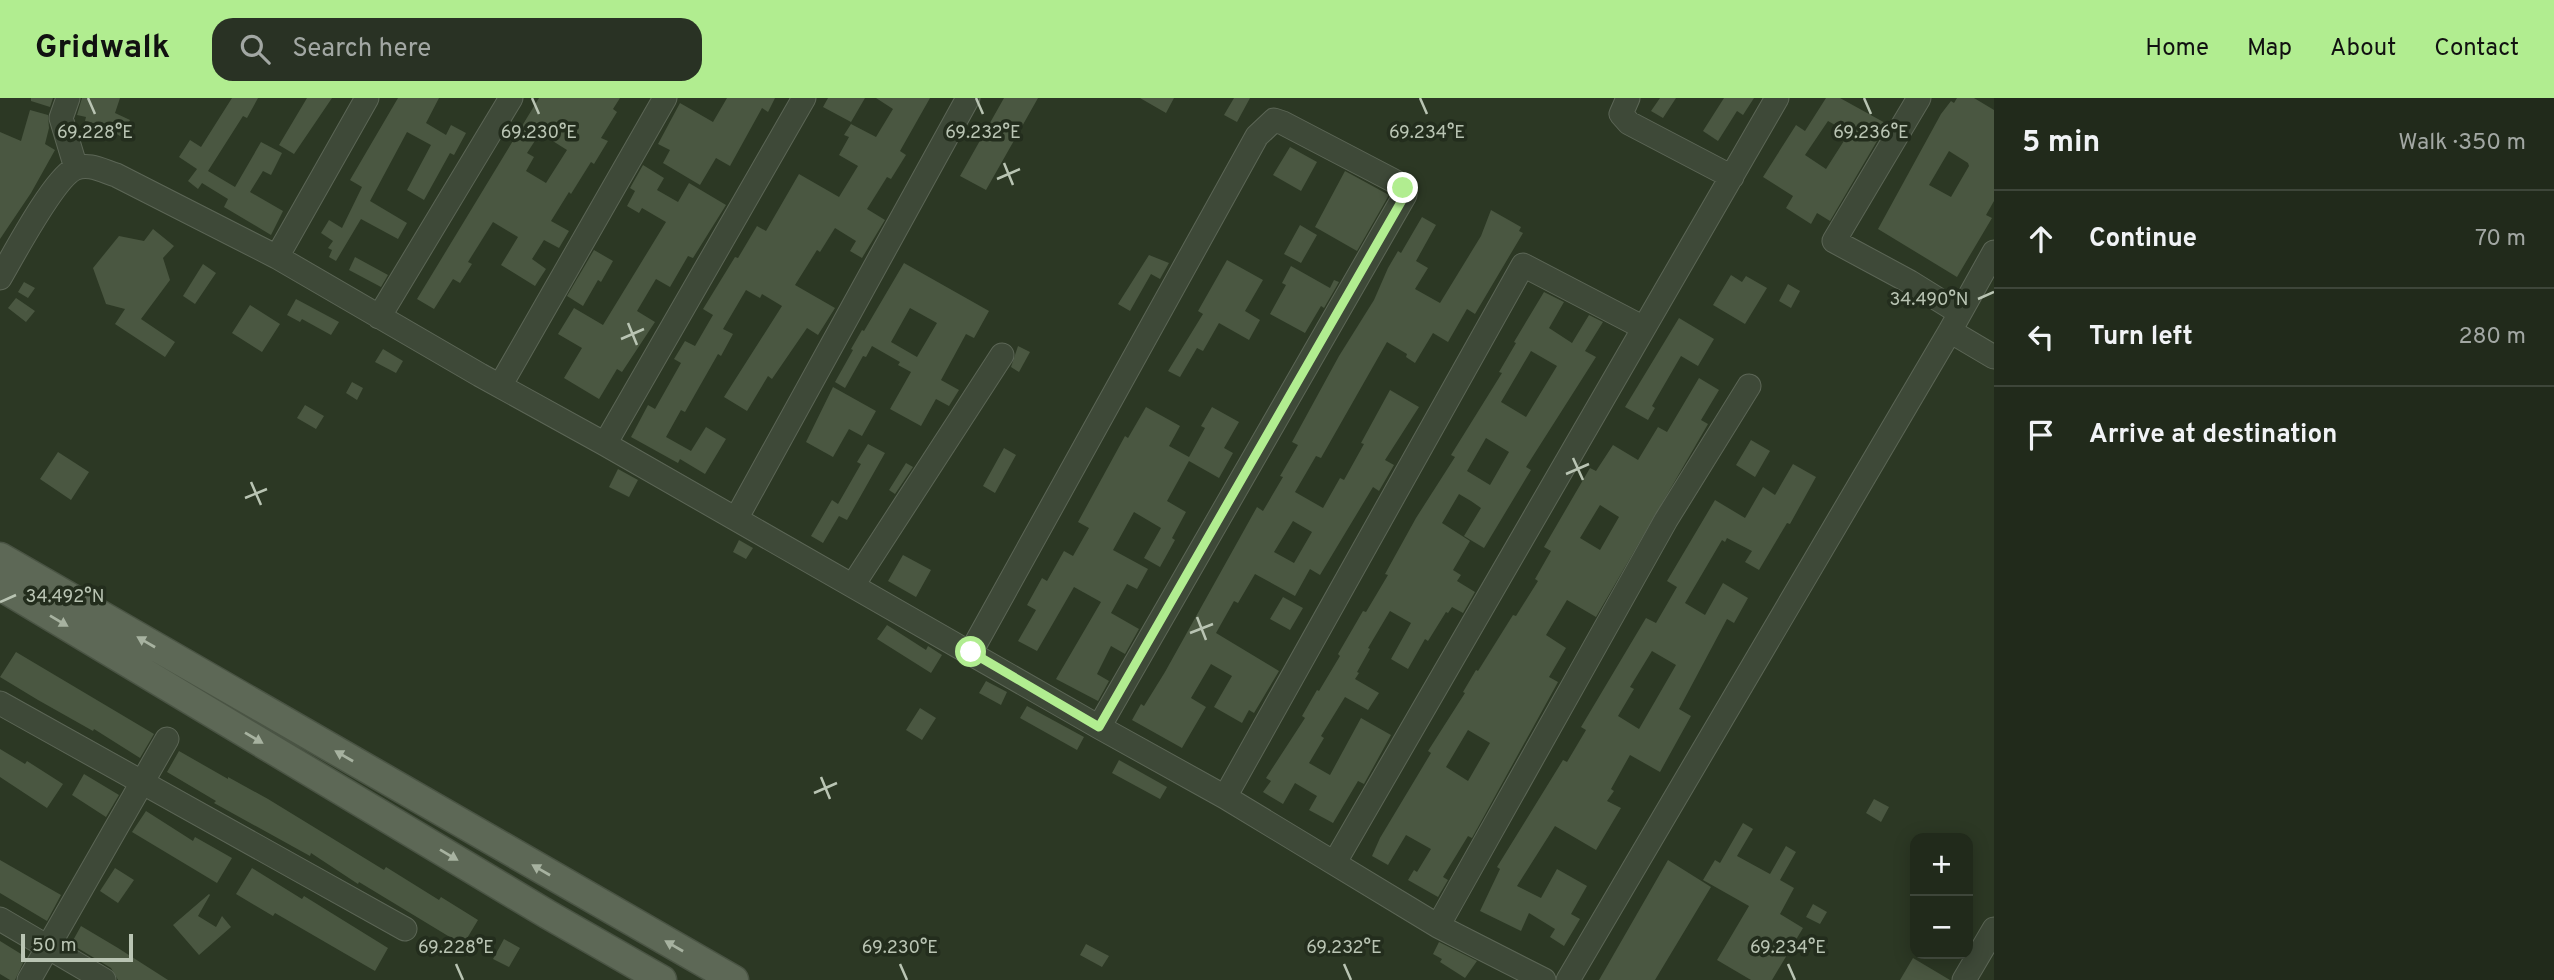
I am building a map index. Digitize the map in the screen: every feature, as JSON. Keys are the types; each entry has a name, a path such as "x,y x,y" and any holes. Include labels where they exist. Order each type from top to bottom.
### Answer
{"main road":[{"path":"0,556 734,980"},
{"path":"0,586 547,914 662,980"}],"street":[{"path":"68,98 61,118 76,168"},
{"path":"277,257 367,98"},
{"path":"379,317 511,98"},
{"path":"500,386 665,98"},
{"path":"605,444 804,98"},
{"path":"736,519 968,98"},
{"path":"1628,98 1621,114 1629,123 1732,177"},
{"path":"1335,862 1777,98"},
{"path":"1919,98 1834,241 1910,282 1994,357"},
{"path":"971,652 1257,136 1266,126 1274,120 1283,123 1396,182 1403,188 1405,195 1099,727"},
{"path":"4,263 65,176 76,168 89,166 117,175 277,257 1226,797 1438,926 1544,980"},
{"path":"1568,980 1994,252"},
{"path":"1226,797 1523,265 1644,328"},
{"path":"853,585 1002,355"},
{"path":"1438,926 1666,520 1749,386"},
{"path":"0,703 405,929"},
{"path":"29,980 167,739"},
{"path":"0,919 104,980"},
{"path":"1964,980 1987,956 1994,929"}],"building":[{"path":"31,98 53,98 50,107 31,101"},
{"path":"82,98 120,98 115,113 130,120 122,137 109,130 110,127 85,121 86,117 77,115"},
{"path":"232,98 258,98 247,118 243,116 208,171 235,187 261,142 282,153 271,175 263,171 250,192 283,211 271,235 224,207 228,199 202,183 198,189 188,181 197,169 179,157 190,140 201,147"},
{"path":"307,98 332,98 294,154 279,145"},
{"path":"398,98 439,98 426,123 446,135 451,125 466,133 454,155 450,153 424,200 407,190 431,145 407,132 370,201 407,223 398,239 361,219 336,261 329,257 332,250 328,248 333,241 321,233 329,220 342,228 362,187 350,180"},
{"path":"539,98 620,98 613,109 617,112 601,138 608,141 594,164 591,162 571,194 569,192 551,221 569,231 559,248 544,240 532,259 546,269 535,286 501,265 518,237 493,222 468,262 472,264 460,283 453,279 434,309 417,299","holes":["540,133 567,150 546,183 526,171 534,157 527,153"]},
{"path":"727,98 775,98 768,112 762,108 730,166 716,158 700,185 663,163 670,150 658,144 680,103 713,122"},
{"path":"828,98 865,98 851,122 823,107"},
{"path":"876,98 930,98 900,151 906,155 891,179 887,177 867,209 885,220 862,258 850,251 856,241 835,228 795,285 835,308 818,335 807,328 772,379 768,376 747,411 724,397 782,306 762,294 760,298 746,290 723,329 733,334 721,356 718,354 685,412 681,410 666,437 691,451 706,427 726,439 705,474 680,459 678,463 631,437 648,405 655,409 681,363 674,359 685,341 695,346 713,315 703,309 735,257 738,258 757,226 766,231 799,174 839,197 858,166 839,155 849,137 844,135 851,124 876,137 893,109"},
{"path":"1004,98 1038,98 986,190 960,176"},
{"path":"1140,98 1174,98 1166,113"},
{"path":"1234,98 1250,98 1237,122 1224,115"},
{"path":"1660,98 1676,98 1663,118 1651,111"},
{"path":"1724,98 1754,98 1743,115 1737,111 1718,141 1703,131"},
{"path":"1826,98 1840,98 1887,124 1830,221 1817,213 1811,224 1786,208 1793,196 1763,177 1796,125 1805,131","holes":["1828,121 1849,133 1826,169 1805,155"]},
{"path":"1957,98 1974,98 1994,110 1994,201 1986,215 1992,218 1957,277 1878,229 1941,114 1951,101 1954,103","holes":["1949,151 1969,166 1951,197 1929,185"]},
{"path":"30,110 48,115 49,128 45,144 55,150 31,193 0,239 0,132 21,141"},
{"path":"1290,147 1317,162 1301,191 1273,175"},
{"path":"643,165 664,178 657,190 678,202 689,183 726,205 693,258 688,256 670,287 656,279 637,311 655,322 622,372 617,369 599,399 564,378 582,348 558,334 574,308 603,325 666,222 642,208 639,213 627,206 635,191 630,188"},
{"path":"1345,171 1389,195 1357,251 1315,227"},
{"path":"1491,210 1521,227 1519,231 1523,233 1475,314 1467,309 1448,342 1433,333 1415,363 1406,357 1407,354 1387,342 1321,458 1316,456 1295,492 1323,508 1340,478 1344,480 1390,390 1419,407 1385,460 1394,465 1379,491 1373,487 1320,575 1310,569 1295,596 1255,574 1238,603 1234,601 1216,633 1279,671 1254,713 1249,710 1242,723 1214,707 1232,676 1211,664 1191,698 1206,707 1182,748 1132,720 1165,672 1257,507 1263,511 1283,477 1280,476 1298,445 1292,442 1339,356 1374,300 1388,268 1398,251 1401,253 1422,217 1436,225 1416,261 1428,268 1415,289 1440,303 1481,236","holes":["1293,521 1312,532 1294,563 1274,552"]},
{"path":"1300,225 1317,235 1301,263 1284,254"},
{"path":"153,229 174,246 163,258 170,280 141,319 175,342 165,357 115,324 125,309 106,304 93,268 119,236 144,241"},
{"path":"594,250 613,261 583,306 567,296"},
{"path":"1149,255 1169,263 1160,279 1151,274 1130,311 1118,304"},
{"path":"355,257 388,275 381,287 349,270"},
{"path":"1227,260 1263,280 1245,311 1260,320 1249,340 1219,323 1203,351 1197,348 1180,377 1168,371 1203,314 1198,311"},
{"path":"904,263 989,311 974,338 966,334 941,380 959,390 949,406 936,399 921,426 890,409 911,372 898,365 900,362 872,346 866,357 863,356 845,388 835,382 853,350 851,349 862,330 864,331","holes":["910,308 937,323 917,357 891,342"]},
{"path":"203,264 216,273 195,304 183,296"},
{"path":"1291,266 1330,288 1334,280 1339,282 1305,333 1270,314 1286,285 1282,283"},
{"path":"1731,275 1742,282 1746,276 1767,288 1745,324 1713,305"},
{"path":"24,282 35,288 28,298 18,292"},
{"path":"1788,284 1800,291 1791,308 1779,301"},
{"path":"1544,292 1564,302 1549,328 1572,343 1589,315 1603,322 1585,351 1596,357 1526,467 1531,470 1484,548 1464,536 1481,508 1471,501 1459,494 1442,523 1470,541 1453,570 1461,575 1457,581 1475,592 1463,613 1452,607 1446,612 1428,641 1425,639 1408,669 1391,659 1411,623 1390,611 1368,648 1370,649 1355,679 1379,693 1368,710 1345,697 1321,736 1324,738 1309,763 1330,775 1361,718 1391,735 1364,784 1358,781 1333,823 1309,810 1317,796 1295,783 1283,804 1263,792 1271,781 1266,778 1305,718 1302,716 1340,656 1338,654 1363,611 1366,612 1388,575 1385,574 1416,518 1455,457 1451,455 1502,373 1499,372 1516,343 1514,342","holes":["1531,351 1557,366 1526,417 1501,402","1486,438 1509,452 1490,485 1467,471"]},
{"path":"16,298 35,311 26,322 8,308"},
{"path":"296,299 339,322 331,335 302,319 300,322 287,315"},
{"path":"250,305 280,324 262,352 232,333"},
{"path":"1679,318 1714,339 1698,366 1681,356 1652,406 1655,408 1648,420 1625,407"},
{"path":"1018,346 1030,352 1019,372 1011,367"},
{"path":"383,349 403,361 396,373 375,362"},
{"path":"1699,378 1719,390 1701,420 1708,424 1596,617 1567,600 1546,635 1566,648 1549,677 1558,682 1472,838 1468,836 1443,877 1448,880 1438,897 1408,880 1414,870 1417,872 1431,849 1406,835 1388,865 1372,856 1380,838 1431,753 1428,751 1465,693 1463,692 1476,670 1478,671 1538,581 1535,579 1551,551 1544,547 1590,468 1596,471 1613,445 1638,460 1658,427 1667,432","holes":["1600,505 1619,517 1600,550 1580,538","1468,730 1490,743 1468,781 1446,767"]},
{"path":"352,382 363,388 357,400 346,393"},
{"path":"833,387 876,411 862,436 849,429 833,457 806,442"},
{"path":"305,405 324,416 316,429 297,418"},
{"path":"1146,407 1180,426 1169,446 1189,457 1205,428 1201,426 1212,407 1239,422 1224,448 1233,453 1219,478 1189,461 1167,501 1186,512 1160,567 1144,558 1161,528 1134,512 1113,550 1148,569 1137,589 1127,584 1111,613 1139,629 1125,654 1111,646 1097,674 1109,681 1098,701 1056,679 1101,602 1074,587 1037,651 1018,641 1036,610 1027,605 1042,578 1047,581 1064,551 1073,556 1089,528 1078,522 1125,436 1128,438"},
{"path":"1751,440 1770,451 1755,477 1736,465"},
{"path":"868,444 885,453 847,520 839,516 823,543 811,536 832,500 838,504 861,464 857,462"},
{"path":"1004,448 1016,455 995,493 983,486"},
{"path":"58,452 89,472 71,500 40,479"},
{"path":"906,463 913,467 895,494 889,490"},
{"path":"1793,464 1816,477 1790,524 1787,523 1759,570 1745,562 1752,551 1727,538 1725,542 1722,540 1685,603 1705,615 1723,583 1748,598 1734,623 1727,619 1679,709 1691,716 1660,772 1630,755 1607,801 1621,808 1596,850 1555,826 1517,886 1541,898 1557,869 1587,886 1571,914 1580,919 1564,946 1550,937 1555,929 1529,913 1521,931 1480,911 1500,869 1497,867 1563,760 1567,762 1586,730 1581,727 1646,618 1656,623 1677,587 1667,581 1715,500 1745,518 1763,487 1775,495","holes":["1652,651 1676,665 1639,729 1618,716 1634,689 1630,687"]},
{"path":"618,469 638,480 629,497 609,487"},
{"path":"739,540 753,548 746,559 733,552"},
{"path":"903,555 931,570 916,597 888,581"},
{"path":"1283,597 1303,608 1290,630 1270,619"},
{"path":"887,625 926,650 928,646 942,655 931,673 877,639"},
{"path":"16,652 154,734 140,758 0,677"},
{"path":"986,681 1007,692 1001,705 979,693"},
{"path":"1027,706 1084,737 1077,750 1020,718"},
{"path":"920,708 936,718 922,740 906,730"},
{"path":"0,749 25,764 27,761 63,784 47,808 0,777"},
{"path":"179,751 268,799 384,870 386,867 439,900 441,897 478,920 463,945 359,882 358,884 311,853 310,856 214,803 216,801 167,772"},
{"path":"1119,760 1167,787 1160,799 1112,773"},
{"path":"84,774 119,795 106,817 72,795"},
{"path":"1874,799 1889,807 1881,822 1866,813"},
{"path":"146,811 193,841 195,837 232,858 217,883 132,832"},
{"path":"1743,823 1753,829 1737,856 1770,874 1786,846 1796,852 1780,880 1794,888 1780,914 1803,928 1772,980 1751,980 1717,960 1749,906 1703,880 1715,860 1720,863"},
{"path":"0,860 61,895 47,921 0,893"},
{"path":"1668,860 1711,887 1655,980 1599,980"},
{"path":"115,868 134,880 118,903 100,891"},
{"path":"252,868 302,899 304,896 388,948 375,971 275,913 273,916 236,894"},
{"path":"209,894 198,916 216,927 222,916 231,927 199,955 173,925"},
{"path":"1813,904 1827,912 1820,924 1806,917"},
{"path":"81,926 168,980 118,980 111,968 71,944"},
{"path":"504,939 520,948 509,967 493,959"},
{"path":"0,941 26,957 15,980 0,974"},
{"path":"1439,942 1477,961 1465,978 1440,962 1442,959 1433,954"},
{"path":"1086,944 1109,956 1102,967 1080,955"},
{"path":"1915,959 1950,980 1900,980"}],"route":[{"path":"971,652 1099,727 1405,195 1403,188"}]}
